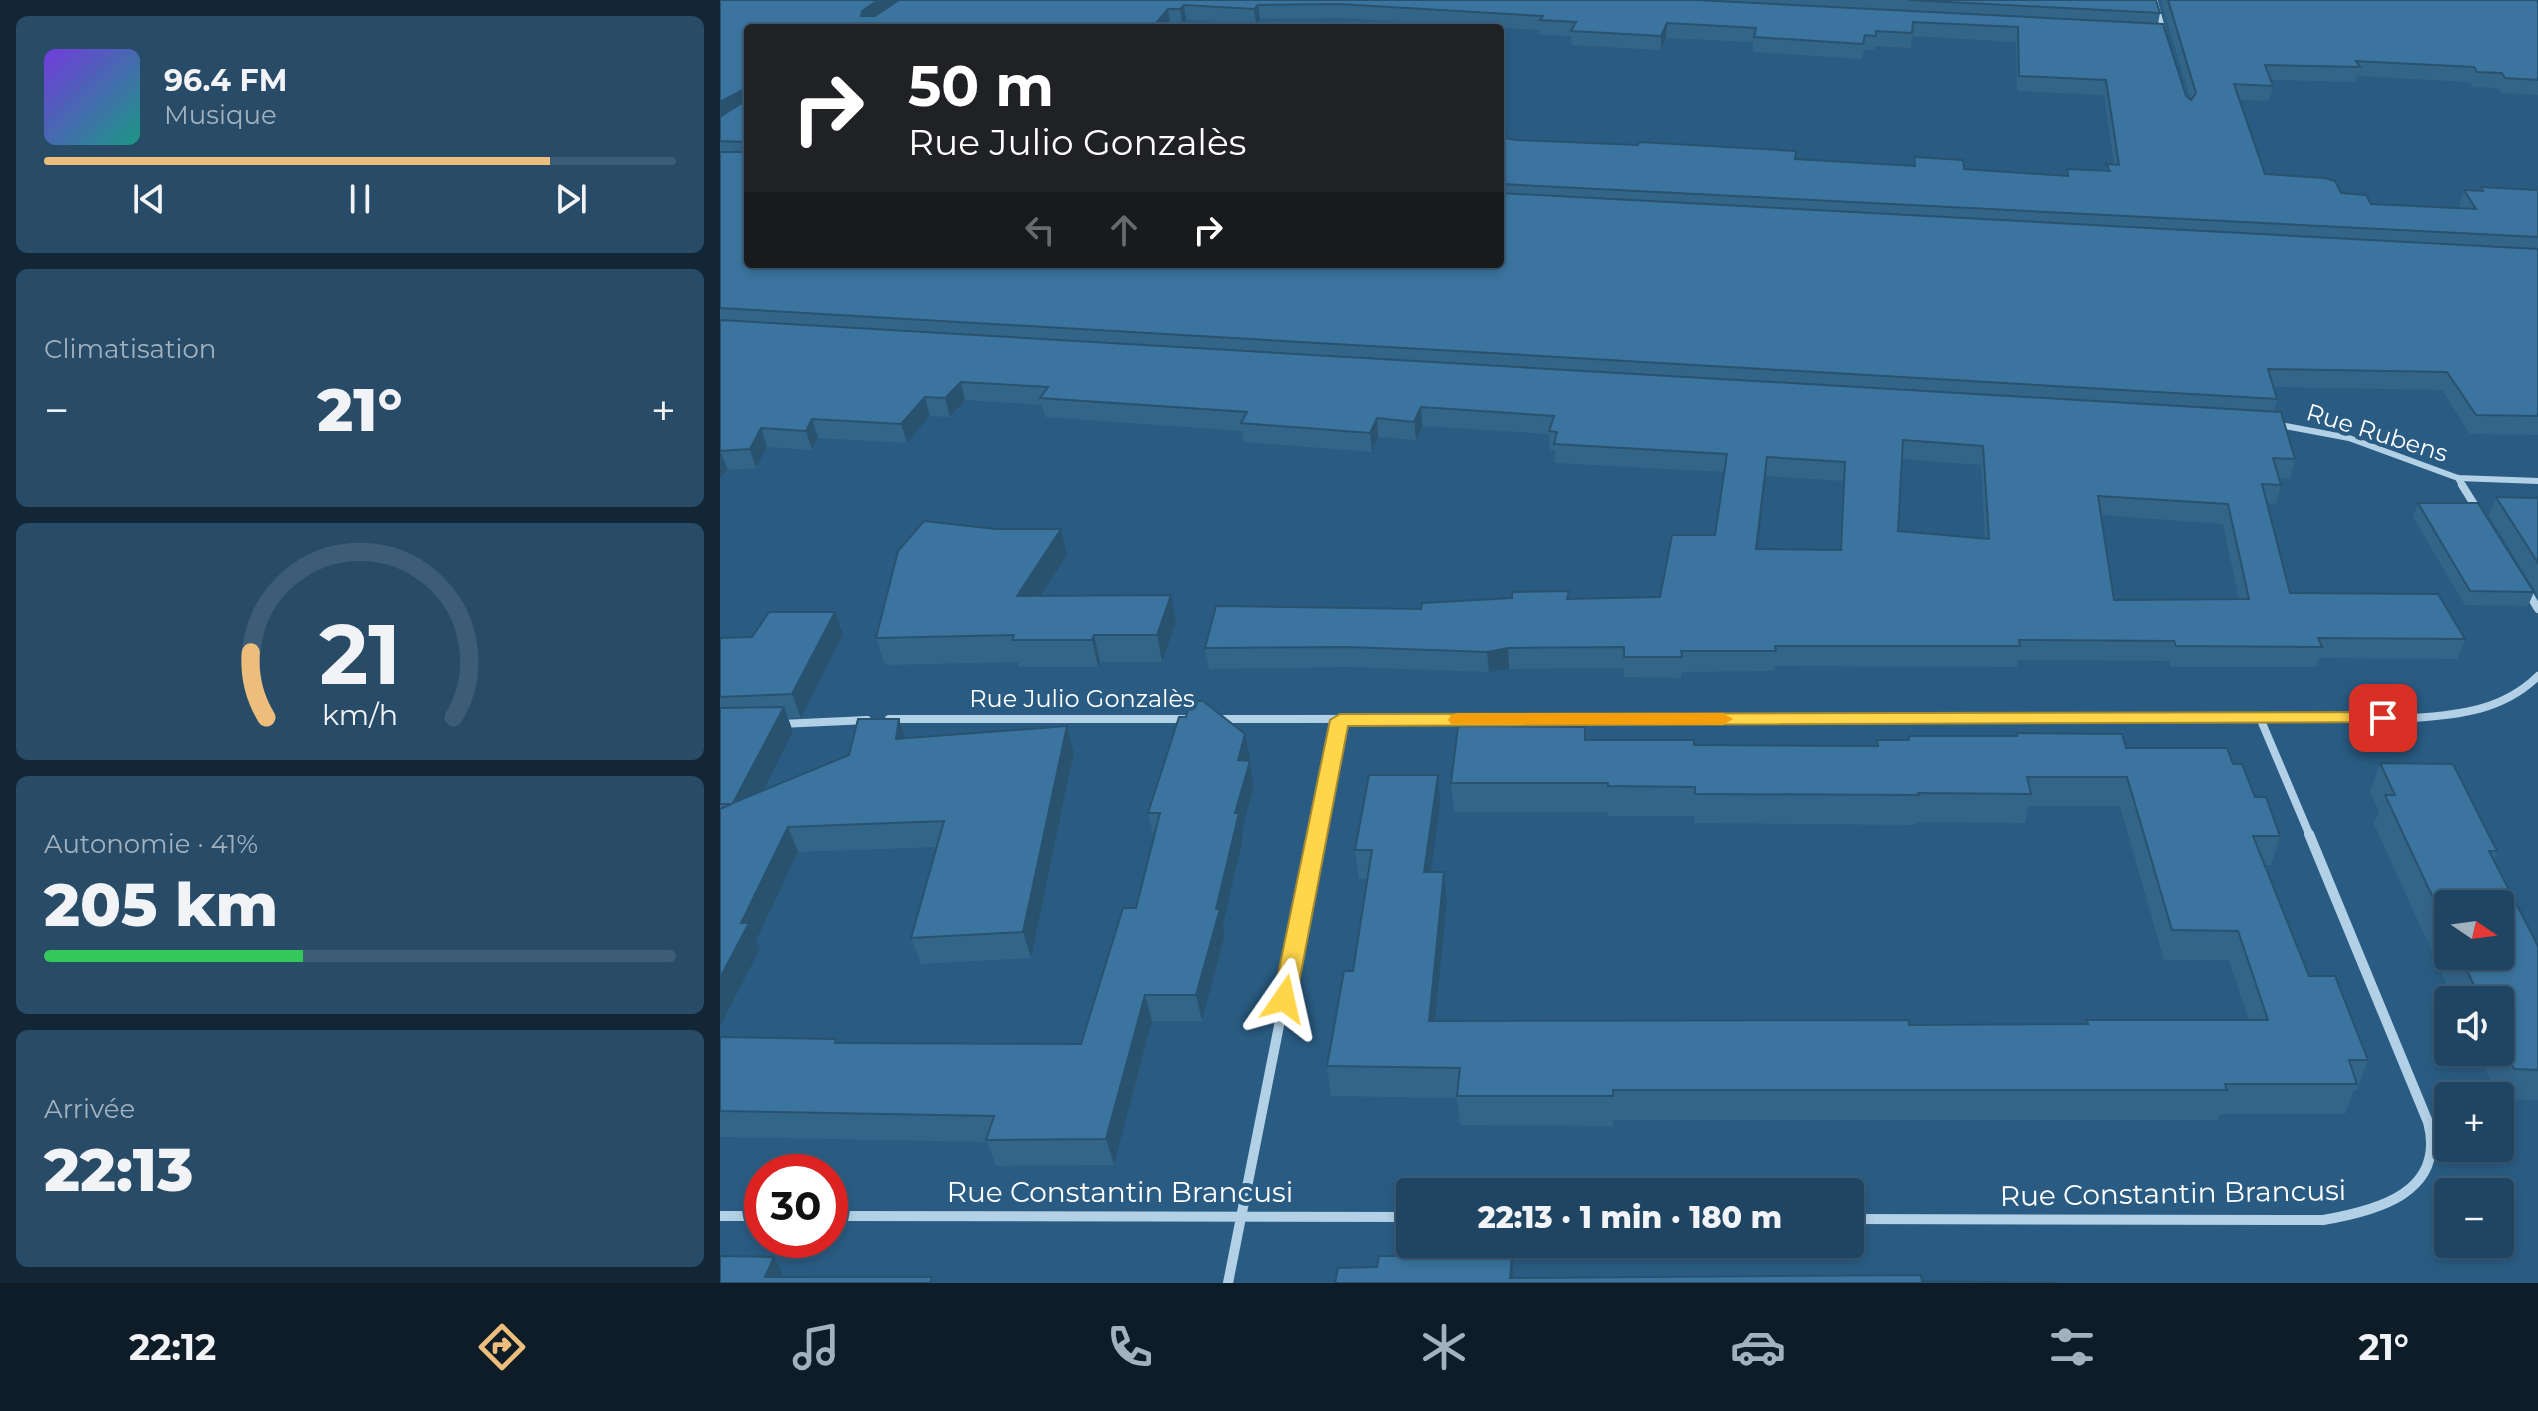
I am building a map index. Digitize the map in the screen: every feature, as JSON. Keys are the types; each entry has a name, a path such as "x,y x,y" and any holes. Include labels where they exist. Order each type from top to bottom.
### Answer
{"street":[{"path":"2148,32 2165,35 2155,0"},
{"name":"Rue Rubens","path":"2269,423 2349,438 2458,478 2538,481"},
{"path":"2458,478 2481,516"},
{"path":"2521,580 2538,609"},
{"name":"Rue Julio Gonzalès","path":"765,725 932,719 2413,718 2466,713 2504,701 2522,691 2538,676"},
{"name":"Rue Constantin Brancusi","path":"1864,1219 2323,1220 2368,1214 2404,1195 2425,1173 2431,1140 2422,1104 2260,718"},
{"path":"1228,1283 1340,720"},
{"path":"720,1216 744,1216"},
{"name":"Rue Constantin Brancusi","path":"848,1216 1396,1217"}],"building":[{"path":"720,0 878,0 862,11 861,16 875,16 899,0 1696,0 2163,24 2186,96 2191,100 2196,93 2168,0 2538,0 2538,80 2505,78 2502,73 2477,72 2474,67 2356,61 2360,67 2265,65 2273,86 2234,84 2265,174 2325,178 2335,181 2341,193 2366,195 2371,204 2476,209 2464,190 2483,191 2481,187 2538,190 2538,237 1504,184 1504,134 1505,138 1516,140 1638,145 1639,142 1796,151 1795,159 1915,166 1914,157 1963,160 1964,169 2068,176 2067,169 2110,171 2106,164 2119,165 2106,80 2019,76 2018,27 1913,22 1912,33 1876,31 1876,36 1865,35 1863,44 1754,37 1756,28 1667,23 1661,36 1571,31 1576,22 1540,20 1543,16 1339,4 1258,5 1254,9 1184,5 1180,9 1168,9 1155,24 744,24 744,89 720,102"},
{"path":"1909,0 2156,0 2160,13"},
{"path":"744,102 744,142 720,141 720,117"},
{"path":"720,152 743,152 744,268 1504,268 1504,193 2538,249 2538,416 2476,415 2447,372 2268,369 2277,399 720,308"},
{"path":"720,320 2281,412 2295,459 2273,458 2281,485 2262,484 2290,593 2438,594 2465,639 2318,638 2322,647 2176,646 2174,641 2019,640 2020,646 1775,646 1776,651 1681,651 1682,657 1624,657 1624,647 1508,648 1487,652 1346,647 1205,648 1216,606 1421,609 1422,603 1512,598 1512,592 1569,591 1567,599 1660,597 1672,535 1715,535 1727,454 1554,444 1557,432 1549,431 1554,416 1421,407 1414,422 1377,418 1370,433 1241,423 1247,412 1040,398 1048,387 961,382 945,398 925,397 901,424 812,419 806,431 761,428 750,449 720,451","holes":["1903,440 1983,446 1989,539 1898,531","1767,457 1845,462 1841,550 1756,549","2098,496 2228,504 2249,599 2114,600"]},
{"path":"2496,497 2538,498 2538,563"},
{"path":"2418,503 2478,503 2534,592 2470,591"},
{"path":"924,521 996,529 1061,529 1017,596 1171,595 1157,635 1094,635 1092,640 1012,640 1014,635 876,638 898,551"},
{"path":"769,612 835,612 792,694 720,697 720,638 752,637"},
{"path":"1190,701 1203,701 1245,734 1238,760 1250,761 1235,813 1239,813 1216,909 1220,909 1196,995 1145,995 1106,1139 986,1140 994,1116 720,1111 720,1037 836,1039 835,1043 1081,1044 1123,908 1136,908 1160,813 1148,813 1179,717 1186,717"},
{"path":"784,707 733,803 849,755 858,719 899,719 896,739 1067,726 1023,932 911,938 944,821 788,827 741,923 749,923 720,978 720,809 732,804 720,804 720,708"},
{"path":"1458,726 1585,727 1585,740 1694,740 1694,745 1878,746 1877,740 1909,740 1909,736 2017,736 2017,733 2122,734 2126,748 2227,748 2233,764 2242,764 2255,797 2266,797 2280,836 2253,836 2309,976 2335,976 2368,1060 2349,1060 2357,1084 2225,1084 2227,1090 1613,1090 1613,1096 1457,1096 1460,1068 1327,1066 1344,971 1353,971 1372,850 1355,850 1369,775 1438,775 1424,872 1444,872 1429,1021 1909,1020 1909,1025 2088,1024 2087,1020 2268,1020 2238,931 2172,930 2127,777 2027,777 2031,794 1919,795 1695,794 1695,787 1608,786 1608,783 1451,783"},
{"path":"2380,763 2453,764 2497,851 2489,851 2509,890 2434,890 2434,900 2385,795 2395,795"},
{"path":"2514,899 2538,946 2538,1070 2514,1069 2513,1066 2514,986 2474,986 2467,970 2514,970"},
{"path":"720,1256 774,1258 765,1277 932,1277 930,1283 720,1283"},
{"path":"1379,1256 1512,1258 1510,1278 1921,1275 1922,1281 2058,1283 1335,1283 1338,1268 1377,1267"}],"slow traffic":[{"path":"1458,720 1723,719"}],"route":[{"path":"1284,999 1340,720 2383,718"}]}
